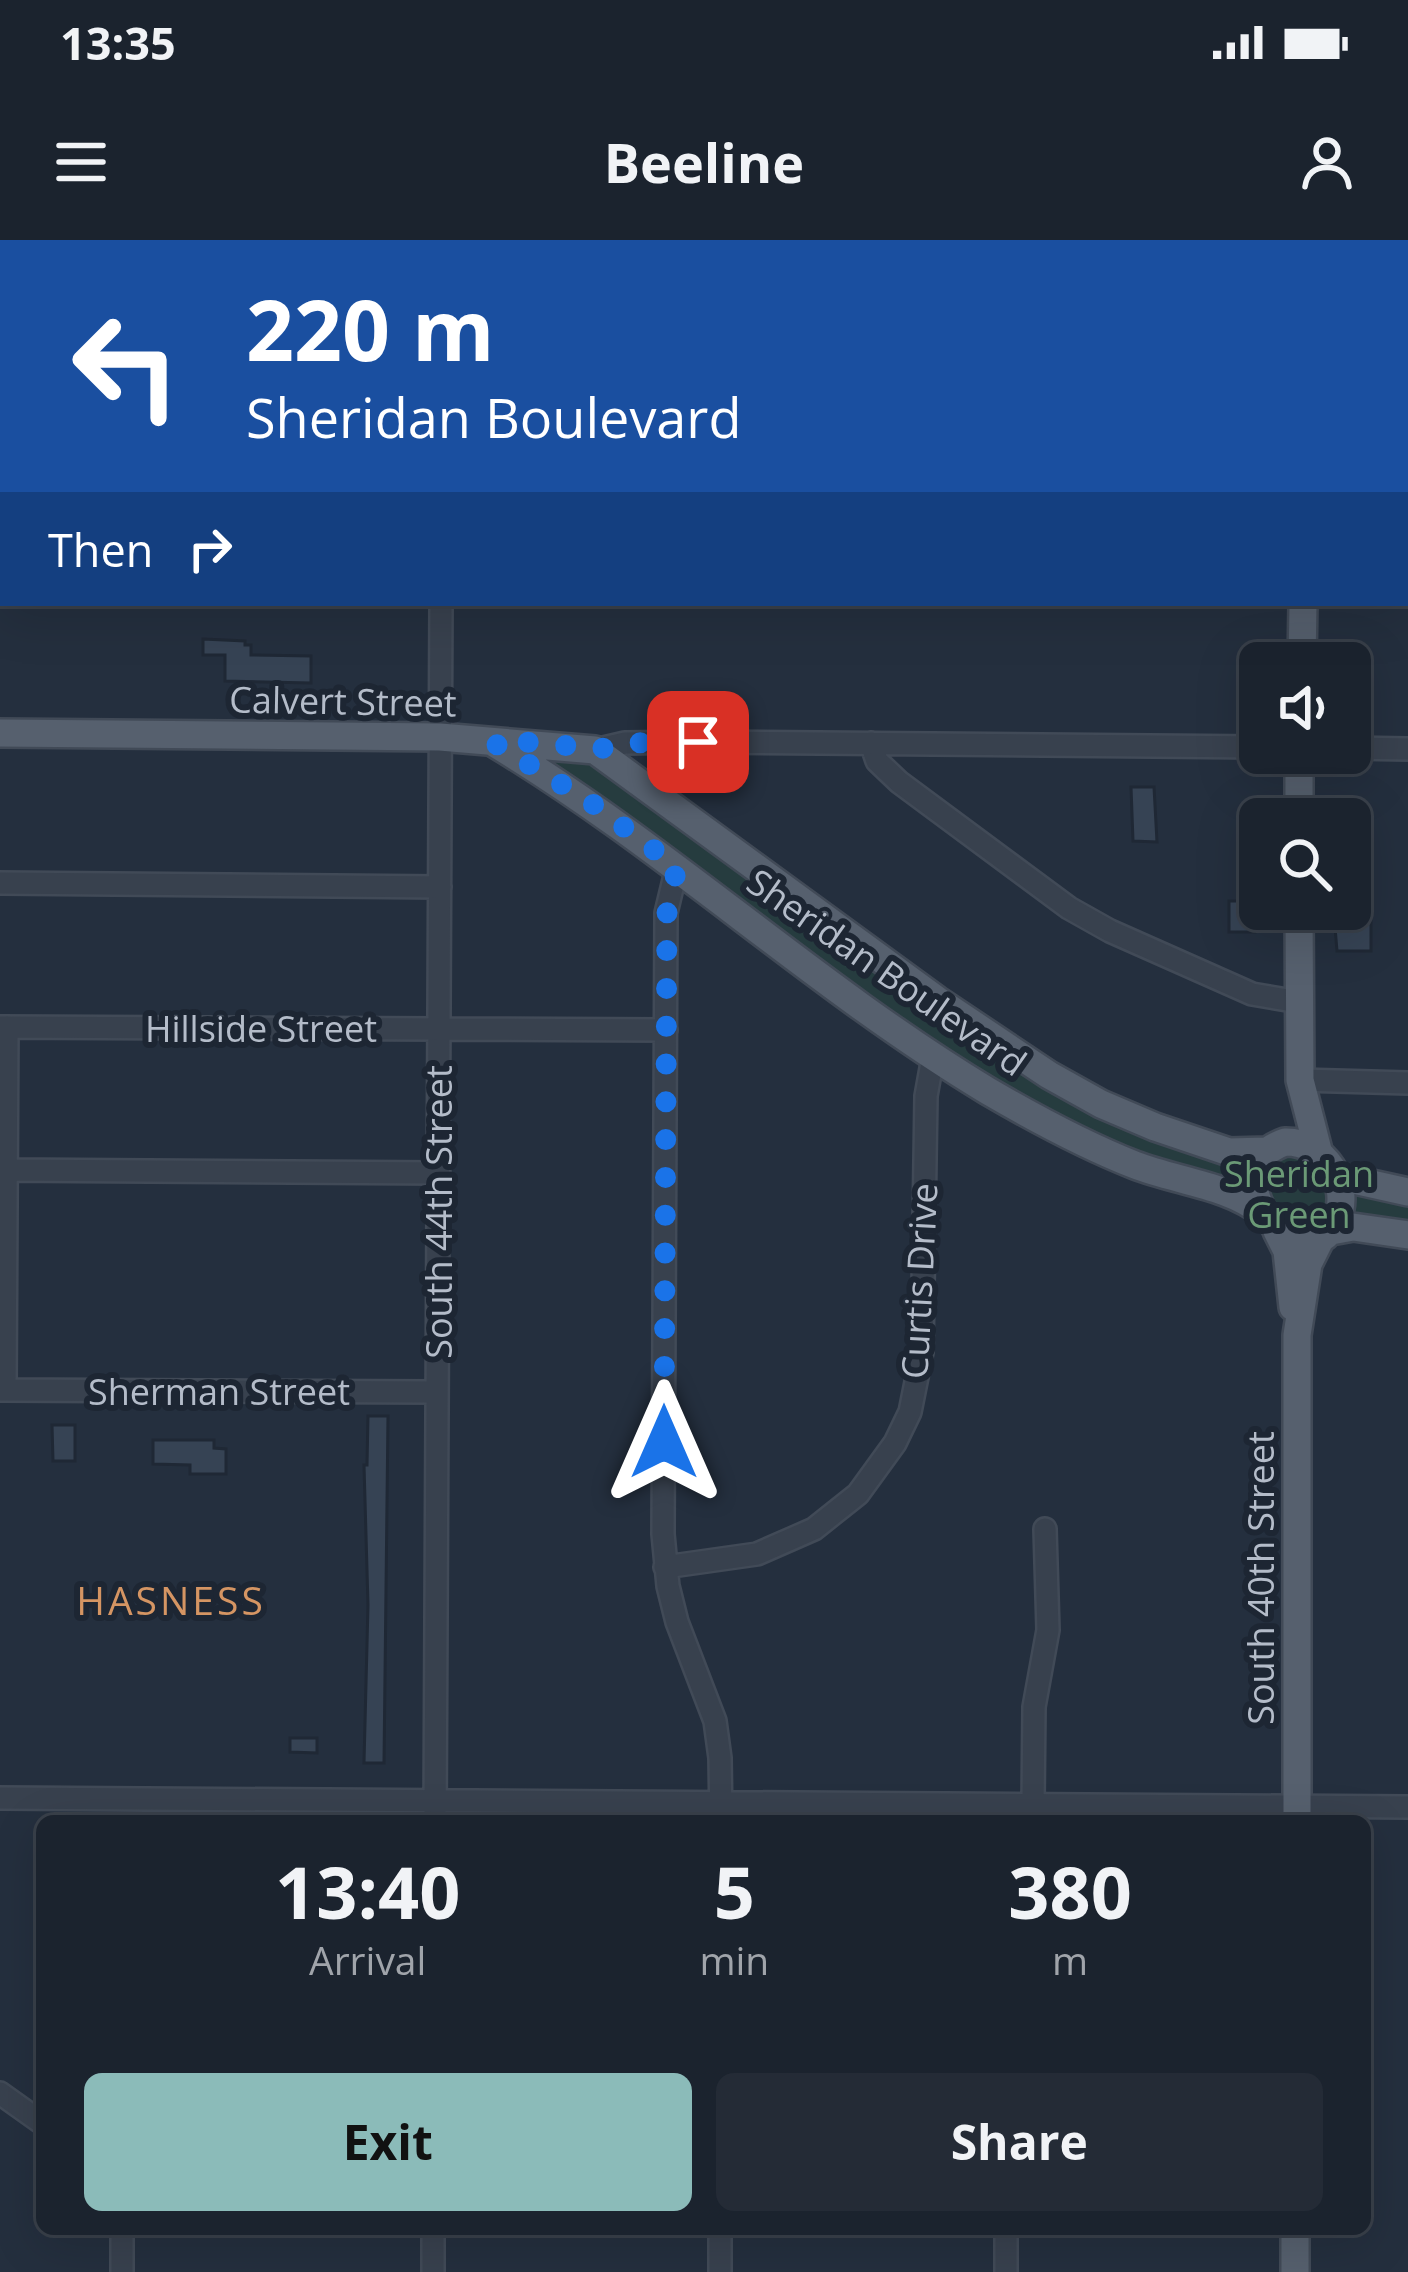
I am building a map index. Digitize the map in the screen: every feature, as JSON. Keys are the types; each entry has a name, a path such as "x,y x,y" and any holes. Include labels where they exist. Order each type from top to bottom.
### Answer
{"main road":[{"path":"1303,642 1304,606"},
{"name":"Calvert Street","path":"0,733 440,737 595,750"},
{"name":"Sheridan Boulevard","path":"494,743 589,801 933,1057 1080,1142 1179,1181 1246,1200 1270,1222"},
{"name":"Sheridan Boulevard","path":"595,750 937,1000 1048,1075 1155,1127 1229,1152 1271,1148"},
{"path":"1299,930 1300,1080 1309,1130 1336,1176 1341,1203 1326,1235"},
{"path":"1300,1080 1291,1093 1286,1133 1255,1174 1270,1222 1297,1240 1353,1227 1408,1235"},
{"path":"1271,1148 1294,1141 1318,1150"},
{"path":"1336,1176 1408,1192"},
{"name":"South 40th Street","path":"1270,1222 1287,1251 1297,1335 1297,1813"},
{"name":"South 40th Street","path":"1297,1335 1308,1264 1326,1235"},
{"path":"1295,2235 1295,2272"}],"street":[{"name":"South 44th Street","path":"435,1811 441,606"},
{"name":"Calvert Street","path":"595,750 643,742 1239,747"},
{"path":"871,742 878,761 899,782 1069,908 1146,949 1252,994 1299,1002"},
{"path":"1371,748 1408,749"},
{"path":"677,867 667,913 665,1567 677,1622 715,1721 721,1812"},
{"path":"0,883 440,887"},
{"path":"3,1390 4,1027"},
{"name":"Hillside Street","path":"4,1027 666,1030"},
{"name":"Curtis Drive","path":"665,1567 757,1553 802,1535 858,1494 896,1443 910,1412 922,1352 926,1096 933,1057"},
{"path":"1300,1080 1408,1083"},
{"path":"6,1170 439,1173"},
{"name":"Sherman Street","path":"3,1390 437,1392"},
{"path":"1033,1804 1034,1707 1048,1630 1045,1529"},
{"path":"0,1798 435,1811 1008,1812 1033,1804 1297,1813 1408,1807"},
{"path":"0,2093 36,2119"},
{"path":"122,2235 122,2272"},
{"path":"433,2235 433,2272"},
{"path":"720,2235 720,2272"},
{"path":"1006,2235 1006,2272"}],"green space":[{"name":"Sheridan Green","path":"494,743 573,746 1101,1104 1266,1151 1328,1163 1408,1192 1408,1235 1321,1238 1269,1222 1080,1142"}],"building":[{"path":"203,639 245,641 251,645 251,655 311,656 311,683 225,681 225,655 203,655"},
{"path":"1131,787 1154,787 1157,842 1133,841"},
{"path":"1229,901 1239,901 1239,930 1255,932 1229,932"},
{"path":"1335,930 1371,930 1371,951 1337,951"},
{"path":"368,1416 388,1416 384,1763 364,1763"},
{"path":"52,1425 75,1425 75,1461 53,1461"},
{"path":"153,1440 214,1440 214,1448 226,1449 226,1474 190,1474 190,1465 153,1464"},
{"path":"290,1738 317,1738 317,1753 290,1752"}],"district":[{"name":"HASNESS","path":"171,1599"}],"route":[{"path":"664,1442 667,913 677,867 589,801 494,743 542,742 595,750 625,743 698,742"}]}
